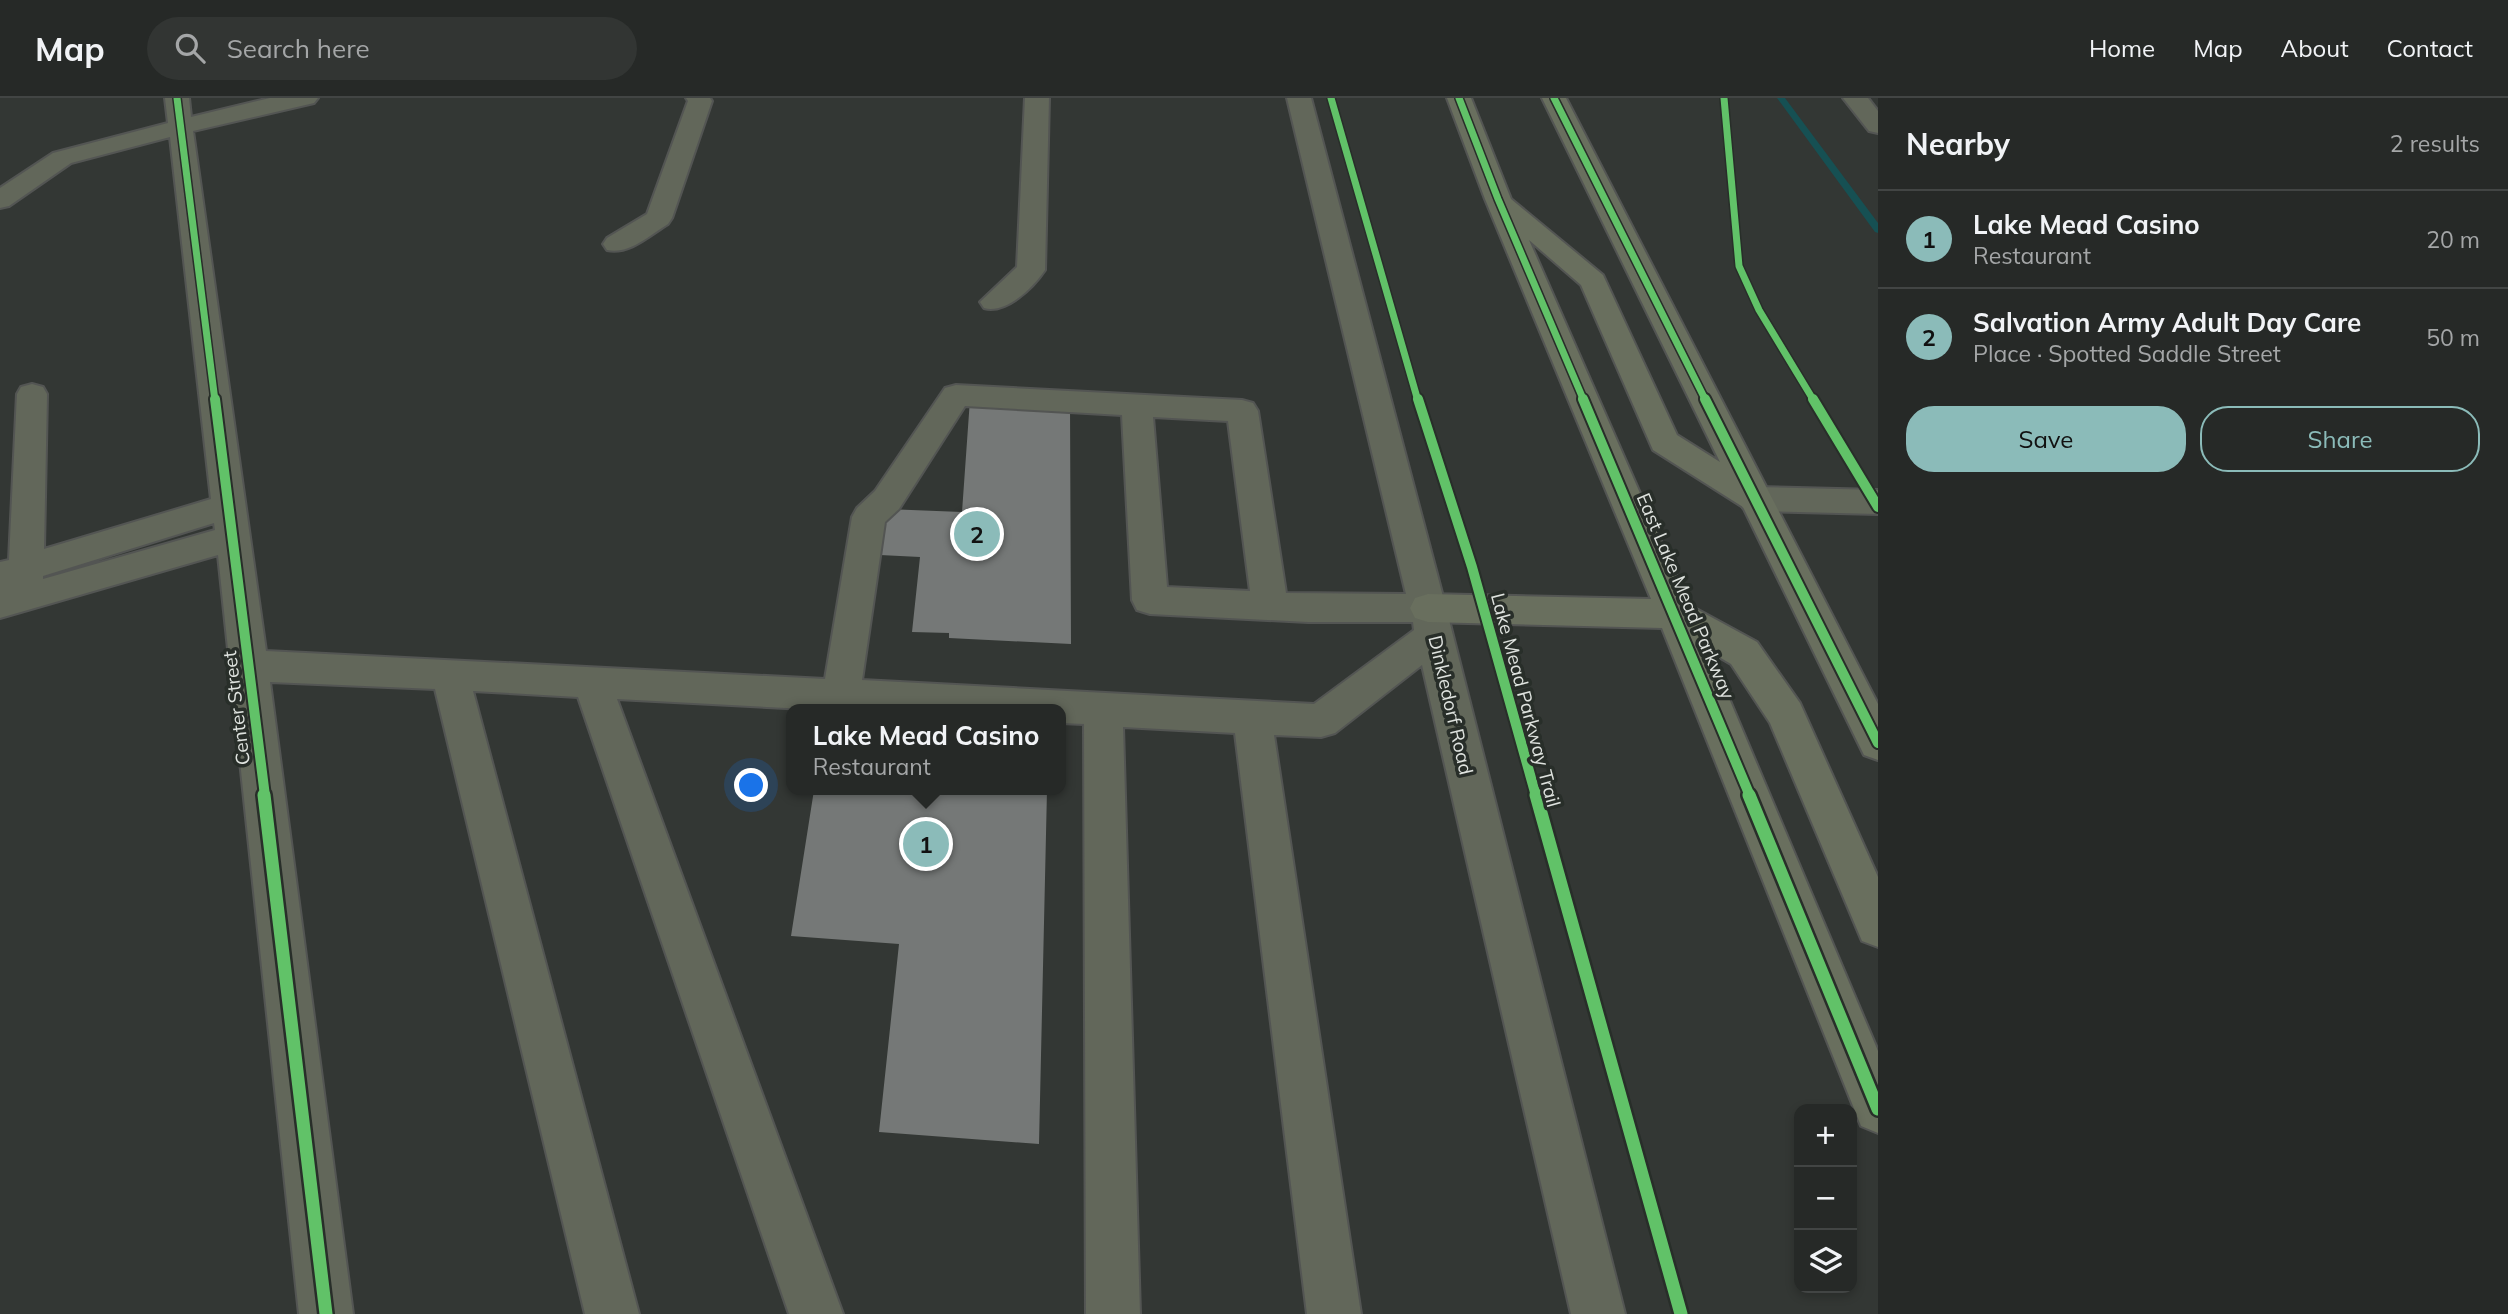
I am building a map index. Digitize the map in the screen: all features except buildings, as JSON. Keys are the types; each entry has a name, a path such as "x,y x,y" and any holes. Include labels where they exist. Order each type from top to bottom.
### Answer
{"main road":[{"name":"East Lake Mead Parkway","path":"1459,98 1878,1109"},
{"path":"1554,98 1878,743"},
{"path":"1499,199 1593,281 1664,442 1755,499"},
{"path":"1431,621 1675,614 1744,653 1786,715 1878,926"}],"street":[{"path":"0,200 62,158 179,112 306,98"},
{"path":"617,244 659,218 700,101 698,98"},
{"path":"994,302 1031,270 1037,98"},
{"name":"Dinkledorf Road","path":"1299,98 1431,621 1598,1314"},
{"path":"1855,98 1878,126"},
{"name":"Center Street","path":"179,112 249,666 326,1314"},
{"path":"32,394 13,586 52,591 231,522"},
{"path":"841,695 869,517 887,500 956,395 1242,411 1270,606"},
{"path":"1137,405 1150,600 1270,606 1431,621"},
{"path":"1755,499 1878,502"},
{"path":"1066,707 1321,721 1431,621"},
{"path":"249,666 1009,704"},
{"path":"450,675 612,1314"},
{"path":"592,682 816,1314"},
{"path":"1103,709 1113,1314"},
{"path":"1252,717 1334,1314"}],"waterway":[{"path":"1781,98 1878,230"}],"cycle path":[{"path":"177,98 249,666 326,1314"},
{"name":"Lake Mead Parkway Trail","path":"1331,98 1416,392 1472,567 1681,1314"},
{"path":"1459,98 1498,199 1675,614 1878,1109"},
{"path":"1554,98 1878,743"},
{"path":"1724,98 1739,266 1759,310 1878,507"}],"place":[{"name":"Salvation Army Adult Day Care","path":"977,534"},
{"name":"Lake Mead Casino","path":"926,844"}]}
